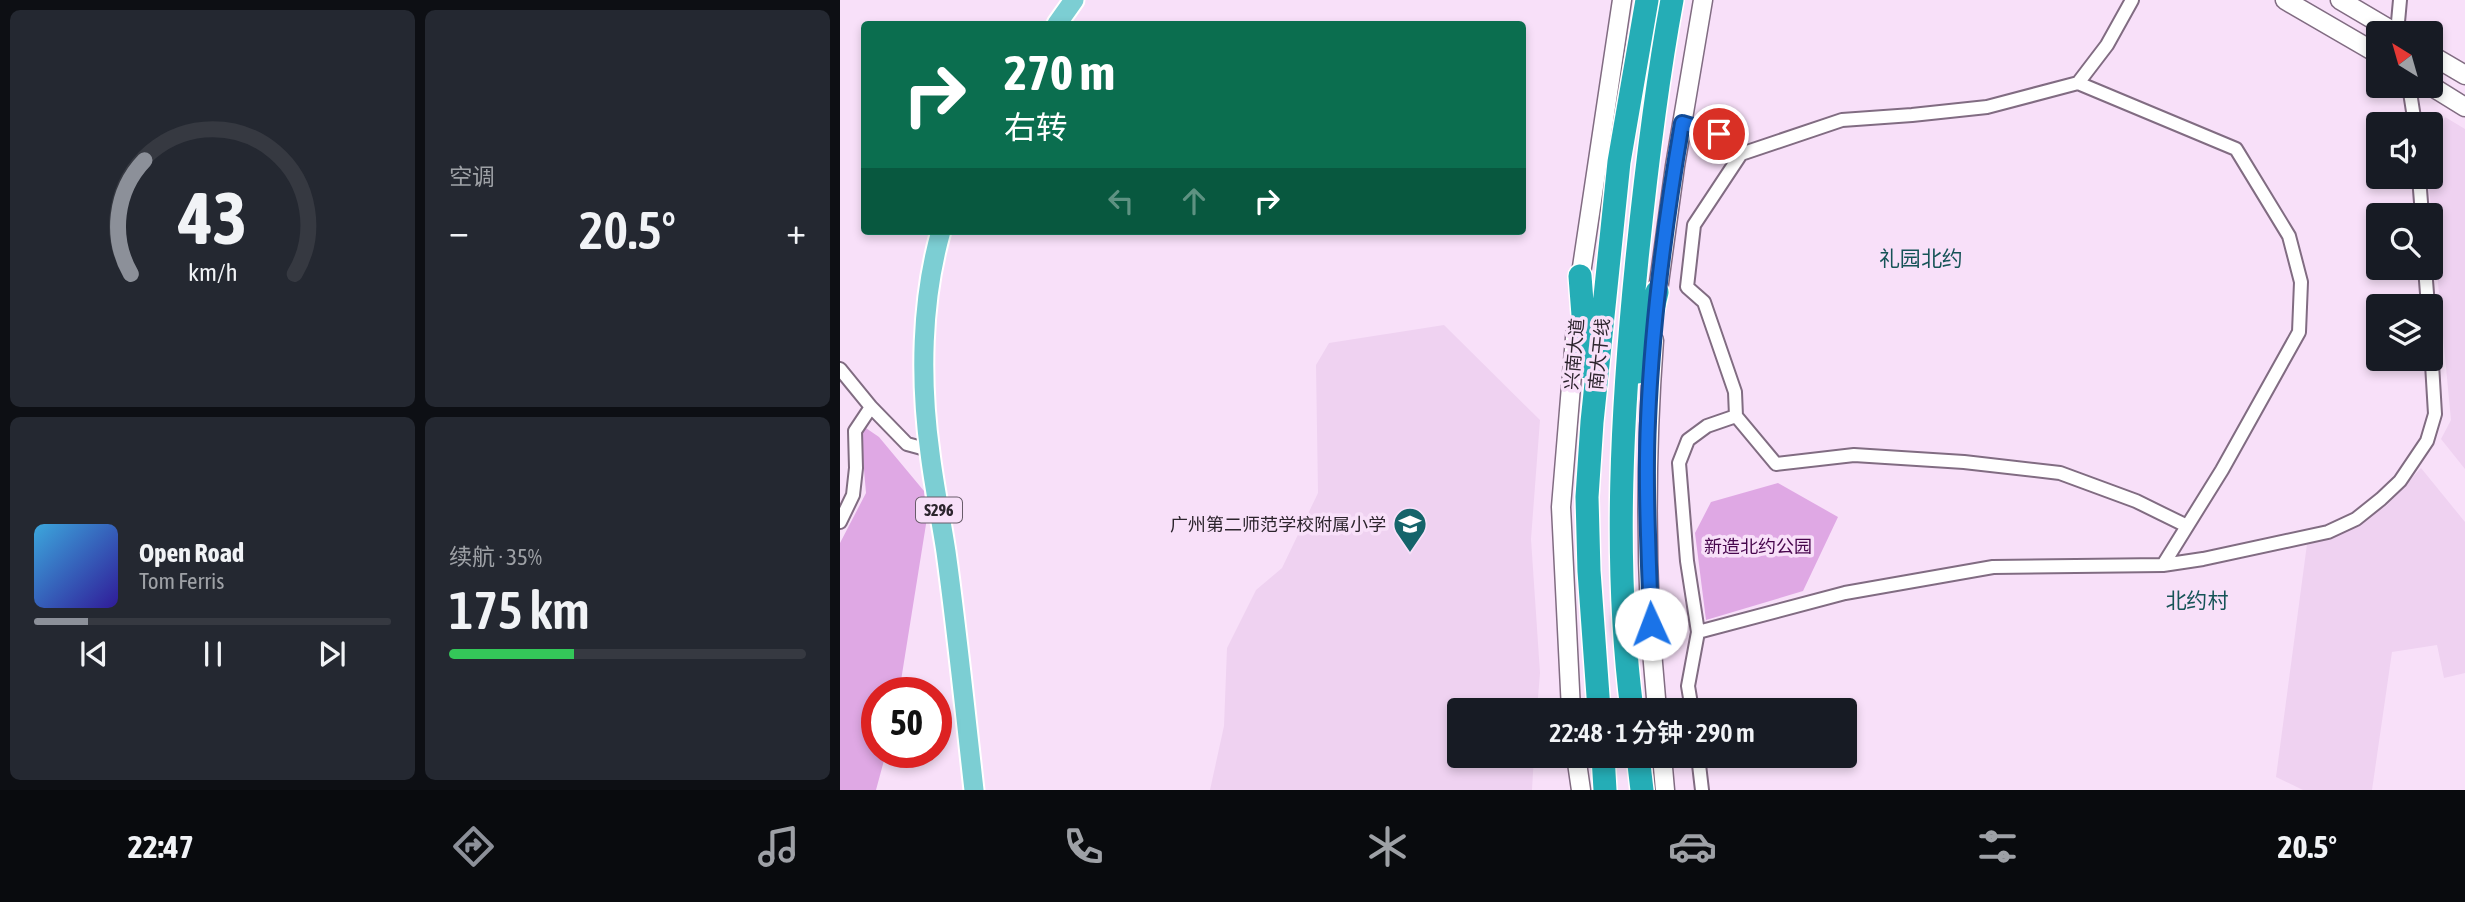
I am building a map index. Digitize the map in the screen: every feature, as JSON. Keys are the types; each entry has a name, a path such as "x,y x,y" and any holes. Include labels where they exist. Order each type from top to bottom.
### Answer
{"highway":[{"name":"南大干线","path":"1598,698 1588,571 1587,496 1592,422 1619,162 1647,0"},
{"name":"南大干线","path":"1630,698 1626,667 1622,565 1623,436 1645,182 1660,65 1672,0"},
{"path":"1580,276 1592,422"},
{"path":"1623,436 1657,292"},
{"path":"1603,768 1605,790"},
{"path":"1639,768 1642,790"}],"main road":[{"path":"1058,21 1074,0"},
{"name":"兴南大道","path":"1570,698 1561,507 1580,276 1622,0"},
{"path":"1656,698 1647,525 1648,421 1657,292 1703,0"},
{"path":"2340,0 2376,21"},
{"path":"2292,1 2366,47"},
{"path":"2443,62 2465,75"},
{"path":"2443,93 2465,107"},
{"name":"S296","path":"940,235 931,280 925,336 929,450 946,552 974,790"},
{"path":"1578,768 1581,790"},
{"path":"1662,768 1665,790"}],"street":[{"path":"2078,83 2107,45 2132,0"},
{"path":"2398,21 2400,0"},
{"path":"2163,565 2222,470 2300,332 2301,282 2289,236 2236,149 2078,83 1987,107 1842,120 1741,155 1694,225 1687,287 1704,302 1735,392 1735,416 1776,464 1854,455 1964,462 2060,473 2136,501 2187,526"},
{"path":"1682,123 1719,134 1741,155"},
{"path":"840,369 871,407 907,444 929,450"},
{"path":"1698,632 1845,593 1993,567 2163,565 2328,532 2372,508 2400,481 2430,434 2435,405 2433,371"},
{"path":"840,522 853,495 856,468 855,431 871,407"},
{"path":"1690,698 1688,686 1698,632 1687,561 1679,463 1688,440 1707,426 1735,416"},
{"path":"1699,768 1702,790"}],"shaded area":[{"path":"2445,117 2465,129 2465,469 2441,439 2451,420 2443,335 2443,294 2439,294 2438,280 2443,280 2443,203 2430,203 2429,189 2443,189"},
{"name":"广州第二师范学校附属小学","path":"1444,325 1540,420 1531,539 1540,673 1538,698 1447,698 1447,768 1533,768 1532,790 1210,790 1224,726 1227,648 1256,590 1282,568 1318,493 1316,365 1329,343"},
{"path":"2421,468 2465,522 2465,673 2444,678 2437,645 2392,652 2372,790 2303,790 2276,777 2307,544 2346,532 2387,505"}],"green space":[{"path":"860,424 879,437 924,491 927,518 902,677 861,677 861,768 882,768 876,790 840,790 840,543 866,493"},
{"name":"新造北约公园","path":"1778,483 1838,517 1803,591 1706,620 1695,533 1711,502"}],"place":[{"name":"广州第二师范学校附属小学","path":"1410,554"}],"district":[{"name":"礼园北约","path":"1921,258"},
{"name":"北约村","path":"2197,600"}],"route":[{"path":"1651,624 1647,525 1648,421 1657,292 1682,123 1719,134"}]}
